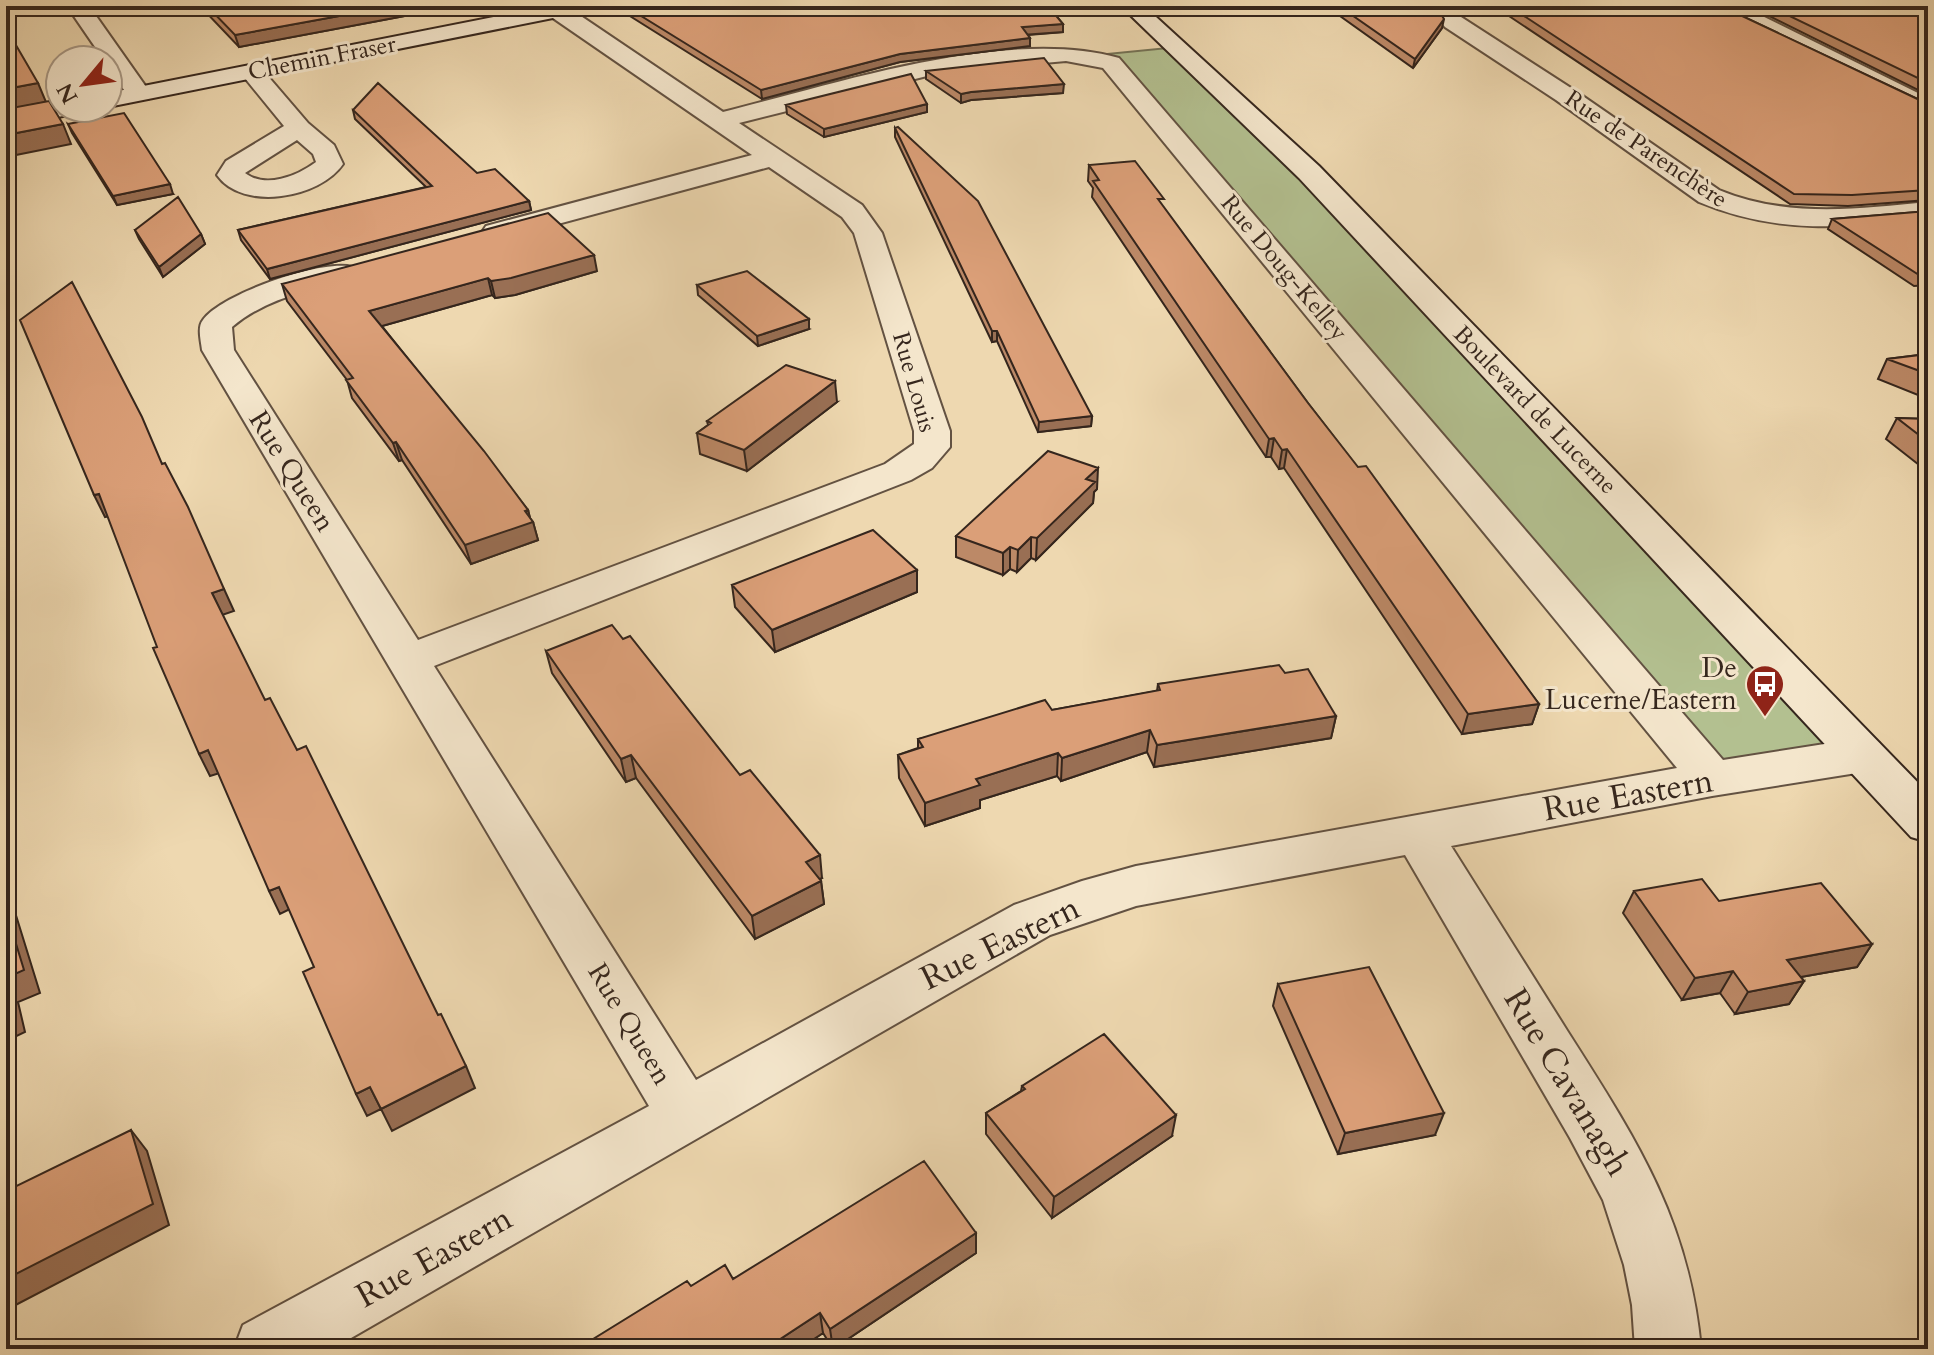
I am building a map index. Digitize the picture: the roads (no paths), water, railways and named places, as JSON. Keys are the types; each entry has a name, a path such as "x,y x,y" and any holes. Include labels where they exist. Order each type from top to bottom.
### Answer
{"street":[{"path":"78,6 139,94"},
{"name":"Boulevard de Lucerne","path":"1132,6 1309,172 1928,824"},
{"name":"Rue de Parenchère","path":"1456,6 1447,16 1453,22 1565,95 1709,196 1727,205 1773,218 1814,220 1928,210"},
{"path":"1725,6 1928,108"},
{"name":"Chemin Fraser","path":"124,97 571,8"},
{"name":"Rue Louis","path":"408,660 898,472 919,460 932,447 932,431 868,233 852,211 720,120 571,8"},
{"name":"Rue Doug-Kelley","path":"720,120 943,65 1066,54 1111,63 1712,779"},
{"path":"252,72 299,128"},
{"path":"6,120 44,113"},
{"path":"464,240 776,157"},
{"name":"Rue Queen","path":"374,264 253,298 230,310 216,324 218,350 686,1116"},
{"name":"Rue Eastern","path":"267,1349 1032,920 1082,901 1136,886 1417,833 1863,755"},
{"name":"Rue Cavanagh","path":"1417,833 1626,1178 1653,1244 1667,1314 1668,1349"}],"place":[{"name":"De Lucerne/Eastern","path":"1765,718"}]}
